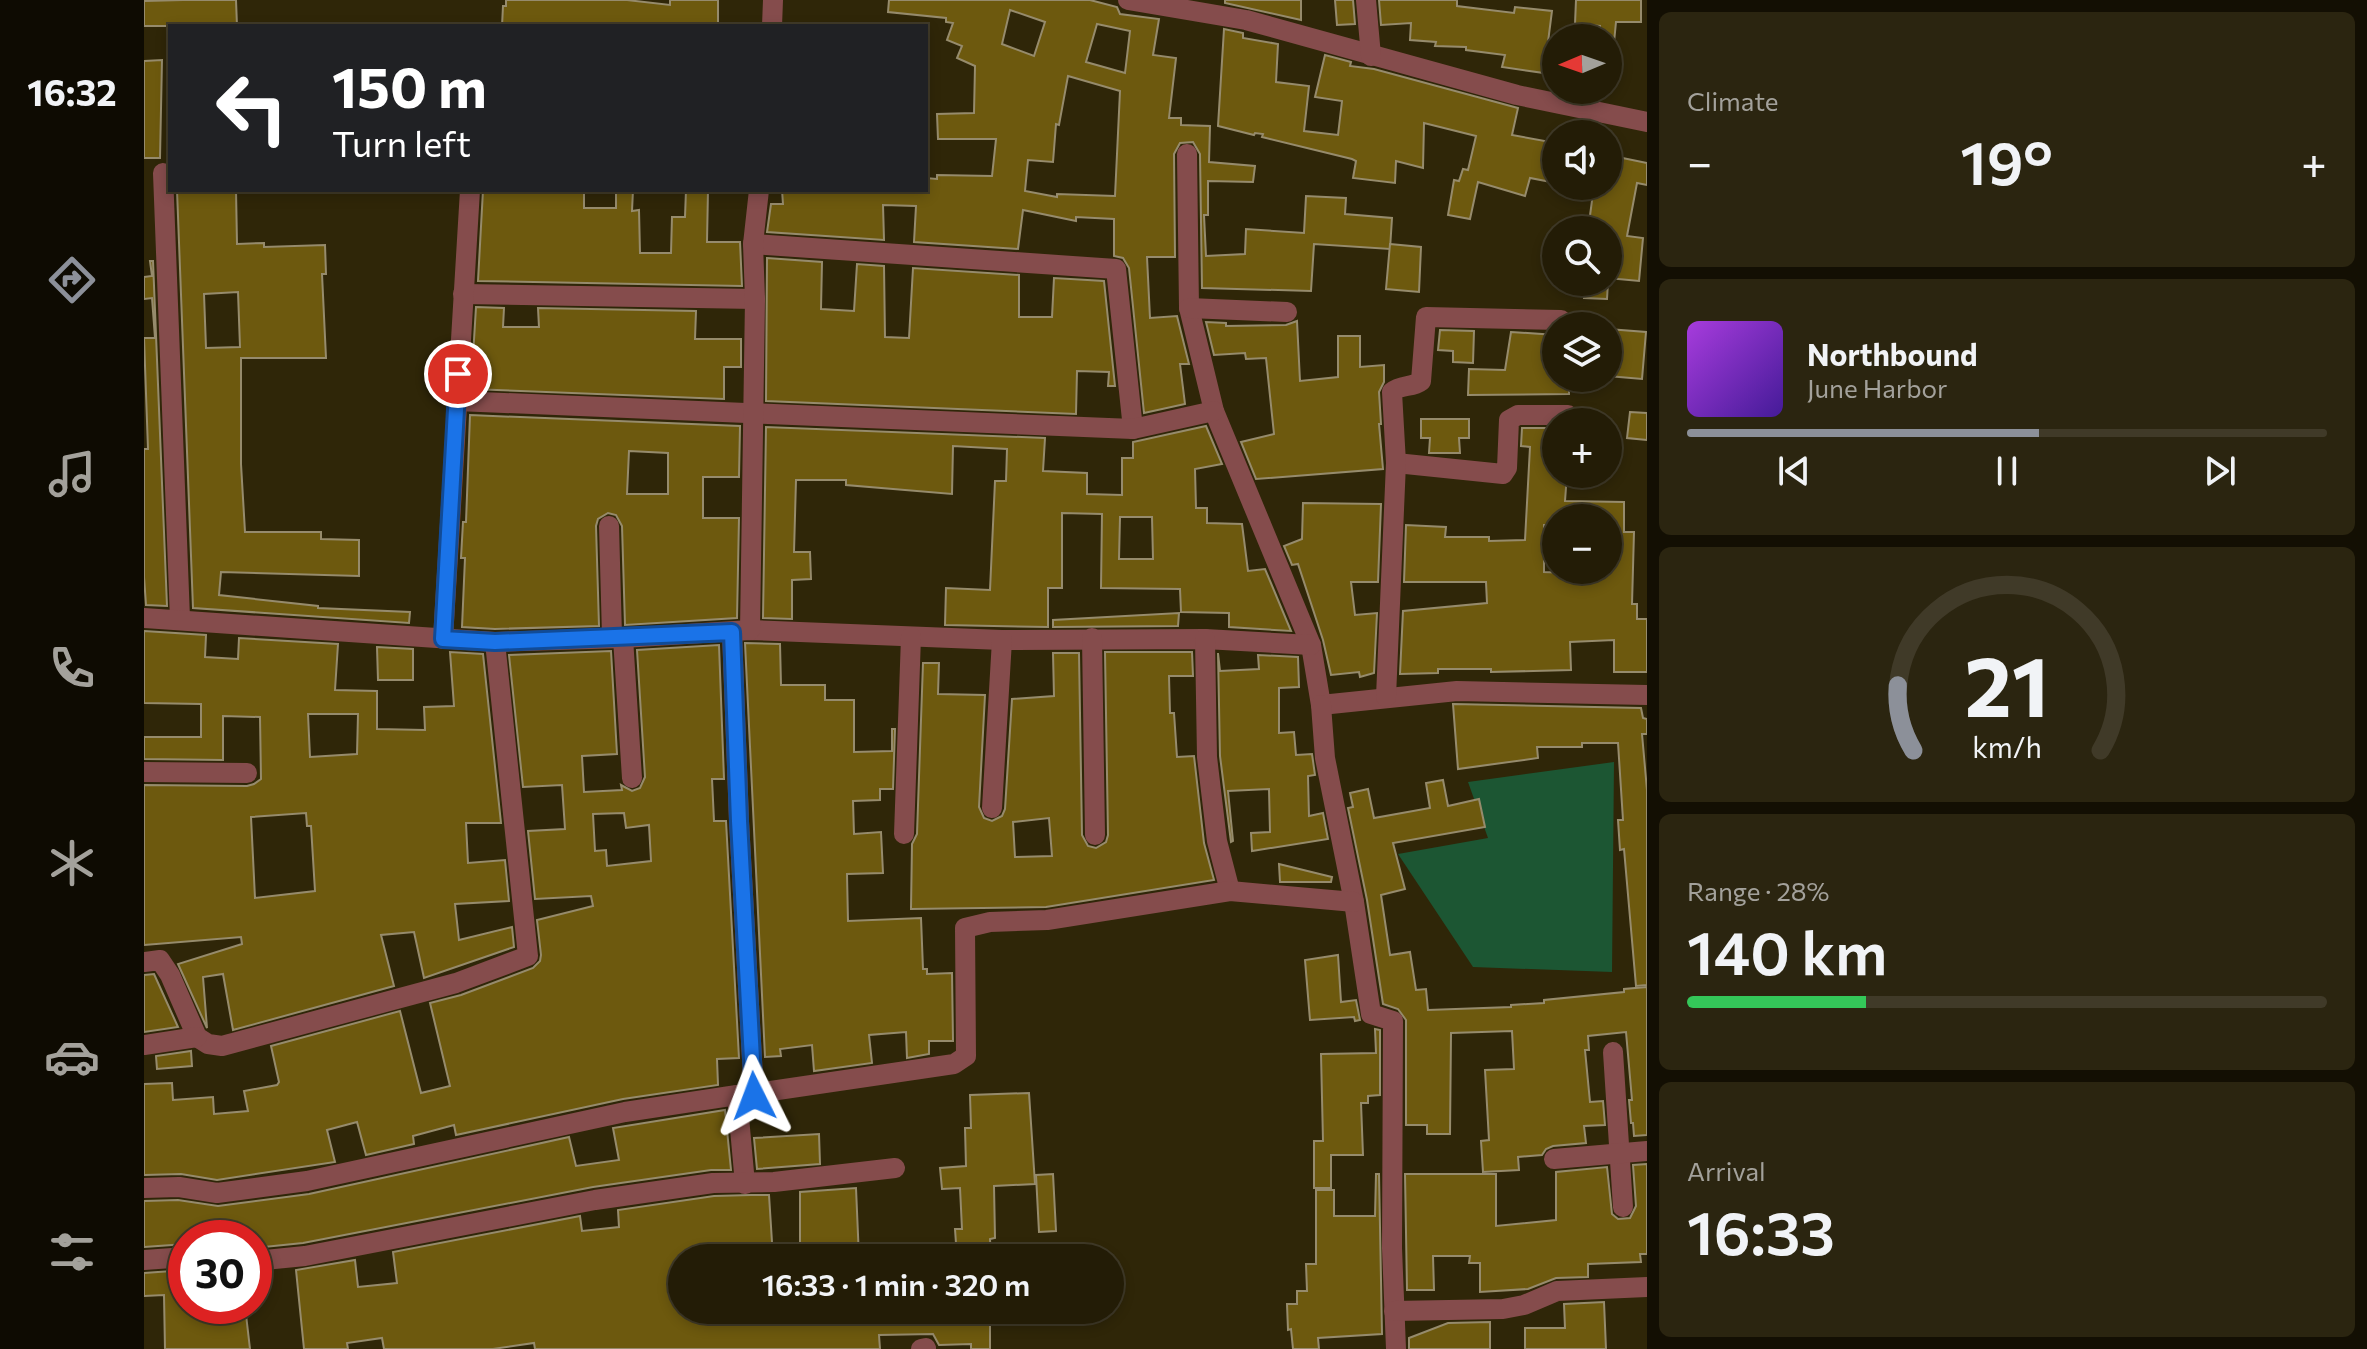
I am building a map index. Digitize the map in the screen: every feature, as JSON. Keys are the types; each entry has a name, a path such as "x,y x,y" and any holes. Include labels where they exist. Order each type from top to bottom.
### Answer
{"street":[{"path":"772,24 773,0"},
{"path":"1128,0 1246,20 1517,95 1647,122"},
{"path":"1366,0 1371,56"},
{"path":"1187,154 1189,308 1214,411 1311,645 1321,705 1325,758 1354,902 1371,1014 1393,1021 1396,1349"},
{"path":"163,173 180,619"},
{"path":"443,639 470,192"},
{"path":"745,1184 739,821 741,631 752,415 753,244 759,192"},
{"path":"753,244 1116,269 1133,429"},
{"path":"463,294 755,299"},
{"path":"1189,308 1287,312"},
{"path":"1386,697 1396,463 1392,392 1397,387 1421,381 1426,317 1542,319"},
{"path":"457,401 1133,429 1214,411"},
{"path":"1396,463 1503,474 1507,468 1509,420 1518,415 1542,415"},
{"path":"609,526 632,778"},
{"path":"144,618 495,642 741,631 1002,640 1205,639 1311,645"},
{"path":"904,834 911,637"},
{"path":"1092,638 1095,835"},
{"path":"1205,639 1207,757 1217,841 1230,891"},
{"path":"992,808 1002,640"},
{"path":"144,962 160,960 170,975 197,1037 208,1044 222,1046 456,983 528,956 495,642"},
{"path":"1321,705 1457,691 1647,695"},
{"path":"144,772 247,773"},
{"path":"144,1188 179,1187 217,1193 307,1181 625,1112 954,1064 966,1056 965,928 990,922 1077,915 1230,891 1354,902"},
{"path":"144,1045 197,1037"},
{"path":"1613,1052 1623,1207"},
{"path":"1554,1159 1647,1151"},
{"path":"272,1259 374,1244 595,1200 713,1183 745,1184 895,1168"},
{"path":"144,1260 168,1258"},
{"path":"1394,1311 1503,1309 1524,1305 1557,1291 1647,1287"}],"green space":[{"path":"1614,762 1612,972 1473,967 1398,854 1488,838 1468,782"}],"building":[{"path":"236,0 237,24 144,26 144,1"},
{"path":"506,0 627,0 670,5 670,0 718,0 718,24 502,24 503,6 506,6"},
{"path":"889,0 1090,0 1117,7 1120,14 1159,19 1153,55 1176,58 1169,118 1181,118 1181,125 1210,126 1209,162 1255,166 1253,182 1208,181 1208,215 1204,215 1206,256 1245,254 1246,229 1304,233 1306,196 1346,198 1345,214 1392,218 1390,249 1314,244 1311,291 1202,288 1200,154 1193,142 1180,143 1174,154 1175,257 1147,257 1150,318 1177,316 1189,364 1180,364 1185,404 1144,413 1129,268 1123,258 1114,256 1114,219 1076,217 1076,221 1023,210 1018,249 914,242 916,206 883,205 884,240 767,232 771,204 783,204 782,192 928,192 928,178 937,179 937,175 992,176 996,139 938,139 937,114 974,113 975,66 957,58 962,46 947,40 953,23 946,22 946,18 888,12","holes":["1010,10 1045,22 1034,56 1002,44","1097,24 1130,31 1125,73 1086,62","1068,76 1120,91 1115,196 1057,194 1057,197 1025,191 1028,160 1053,162 1056,124 1059,125"]},
{"path":"1225,0 1301,0 1301,20 1225,3"},
{"path":"1335,0 1353,0 1355,24 1337,25"},
{"path":"1379,0 1457,0 1457,6 1514,13 1515,7 1552,11 1550,24 1542,24 1542,73 1502,67 1505,55 1410,40 1411,23 1381,25"},
{"path":"1576,0 1641,0 1641,22 1575,24"},
{"path":"1224,29 1243,33 1243,38 1278,44 1276,82 1309,86 1304,131 1338,135 1342,101 1315,97 1325,55 1351,62 1350,66 1374,69 1518,108 1512,135 1542,140 1542,180 1530,178 1525,196 1478,182 1470,219 1448,215 1454,180 1459,181 1463,169 1468,170 1476,136 1424,123 1423,168 1396,161 1395,183 1353,178 1356,161 1352,159 1262,137 1263,134 1254,135 1218,126"},
{"path":"162,60 160,158 144,158 144,61"},
{"path":"1622,158 1647,163 1647,185 1637,183 1627,236 1643,238 1639,281 1622,279 1622,216 1590,216 1592,200 1622,200"},
{"path":"177,192 236,192 237,244 264,243 264,247 325,245 326,274 322,274 326,358 241,358 241,464 245,532 321,532 321,539 359,540 359,576 221,572 219,595 318,608 410,612 409,623 193,608","holes":["238,292 240,347 206,348 204,294"]},
{"path":"483,192 584,192 584,208 616,208 616,192 633,192 632,211 639,210 640,253 671,253 672,217 685,217 686,192 708,192 707,242 740,242 742,286 478,281"},
{"path":"1390,244 1421,247 1419,292 1386,289"},
{"path":"767,258 822,262 821,309 854,311 857,264 884,266 885,337 909,338 913,268 1019,275 1019,317 1052,317 1054,278 1104,281 1115,386 1108,386 1109,372 1077,371 1076,414 766,401"},
{"path":"150,261 153,261 167,606 146,605 144,577 144,449 148,449 144,338 155,338 152,298 144,299 144,277 152,276"},
{"path":"1584,296 1607,296 1607,299"},
{"path":"476,307 504,308 503,327 539,327 538,308 696,311 695,339 741,339 741,367 724,367 724,399 471,389"},
{"path":"1297,321 1300,381 1338,377 1338,336 1360,336 1360,367 1384,365 1384,382 1379,392 1383,469 1256,479 1241,442 1274,434 1266,358 1246,359 1245,353 1214,355 1206,322 1226,323 1226,326 1286,325"},
{"path":"1440,330 1474,331 1473,363 1453,362 1453,351 1438,350"},
{"path":"1622,330 1646,332 1642,379 1622,377"},
{"path":"1511,332 1542,334 1542,392 1569,394 1468,395 1469,369 1505,370"},
{"path":"1630,412 1647,413 1647,440 1627,438"},
{"path":"470,415 740,426 739,477 703,477 703,518 739,518 737,618 625,625 622,526 616,515 608,513 598,519 596,526 599,626 462,627 465,558 461,558 463,522 466,522","holes":["629,451 668,453 668,494 627,494"]},
{"path":"1421,419 1469,419 1469,438 1459,438 1460,453 1429,453 1430,438 1421,438"},
{"path":"1206,426 1222,464 1195,469 1196,508 1207,508 1207,523 1242,524 1248,571 1265,569 1291,631 1229,627 1229,613 1181,612 1180,589 1101,588 1102,514 1062,513 1062,588 1048,588 1048,627 945,625 946,588 990,590 995,481 1006,481 1007,449 953,446 952,494 846,485 846,480 796,480 794,552 810,552 811,579 792,580 792,619 763,618 766,427 1045,438 1043,471 1087,473 1087,494 1122,495 1122,458 1133,458 1133,442","holes":["1120,517 1152,517 1153,559 1119,559"]},
{"path":"1522,428 1542,428 1542,488 1566,488 1565,501 1624,502 1624,532 1634,532 1632,604 1637,604 1637,619 1647,619 1647,672 1614,672 1614,640 1570,642 1571,670 1491,672 1491,669 1438,669 1438,673 1400,674 1403,611 1487,603 1486,582 1404,582 1406,525 1446,527 1445,537 1525,540 1530,447 1521,446"},
{"path":"1303,503 1381,504 1378,582 1351,582 1355,615 1377,613 1374,673 1360,677 1359,672 1331,675 1298,564 1292,565 1284,546 1302,539"},
{"path":"1179,613 1178,626 1053,627 1053,620"},
{"path":"144,631 206,635 205,657 238,659 239,638 338,644 335,690 377,691 377,729 425,730 424,707 454,706 450,652 483,654 501,823 466,823 468,863 505,860 509,901 455,904 459,940 512,927 514,947 424,978 414,932 381,935 394,986 233,1030 223,974 203,977 207,1028 178,964 242,944 241,937 144,945 144,785 254,784 261,779 260,717 223,716 223,760 144,759 144,737 201,737 201,704 144,703","holes":["308,714 358,714 357,754 310,757","306,813 307,826 311,826 315,891 255,898 251,817"]},
{"path":"745,643 780,644 781,685 825,685 825,700 854,700 854,752 892,751 892,729 895,729 893,789 880,789 880,800 853,801 854,834 881,832 883,873 847,874 848,921 921,918 923,969 927,969 927,974 952,973 953,1041 929,1041 929,1054 907,1058 906,1032 869,1035 872,1063 814,1071 812,1045 780,1049 781,1056 765,1057"},
{"path":"719,645 724,779 712,779 714,821 726,821 739,1058 717,1059 718,1085 623,1099 456,1135 454,1125 413,1136 414,1144 366,1155 357,1122 327,1130 335,1162 217,1180 181,1174 144,1175 144,1084 172,1083 173,1100 213,1097 214,1114 248,1111 244,1091 277,1085 279,1082 271,1046 400,1011 421,1093 450,1086 430,1003 533,968 541,955 537,920 593,906 591,896 535,899 528,831 565,829 562,785 523,787 509,655 611,651 617,754 582,756 584,792 622,790 621,785 632,791 640,788 645,777 637,650","holes":["624,813 626,828 649,825 651,861 607,866 606,850 595,851 593,814"]},
{"path":"377,647 413,649 413,680 378,680"},
{"path":"1105,652 1192,652 1193,676 1169,676 1170,713 1174,713 1177,757 1194,756 1204,843 1214,880 1046,907 911,909 923,663 939,663 938,694 985,695 979,807 984,818 992,821 1002,816 1005,809 1012,699 1054,696 1053,653 1079,653 1082,835 1088,846 1096,848 1106,842","holes":["1049,818 1052,856 1015,857 1013,822"]},
{"path":"1218,653 1220,671 1259,669 1258,655 1298,657 1299,687 1279,688 1279,733 1294,732 1296,755 1312,754 1315,775 1308,776 1309,816 1323,813 1328,839 1252,851 1251,833 1270,832 1269,789 1228,791 1231,842 1220,756"},
{"path":"1453,704 1641,708 1643,718 1647,719 1647,734 1642,734 1647,790 1647,985 1636,986 1624,849 1620,850 1618,820 1623,820 1618,743 1537,747 1538,758 1458,769"},
{"path":"1443,780 1448,806 1479,799 1485,827 1393,843 1405,889 1381,895 1390,955 1410,952 1416,990 1426,989 1428,1010 1511,1007 1647,987 1647,1135 1634,1136 1631,1123 1626,1032 1588,1036 1589,1050 1585,1050 1590,1102 1603,1101 1605,1125 1584,1126 1586,1143 1553,1146 1542,1155 1518,1157 1519,1170 1483,1172 1481,1141 1489,1140 1485,1070 1514,1069 1512,1031 1451,1033 1450,1134 1427,1134 1427,1125 1406,1125 1406,1020 1398,1009 1383,1004 1367,900 1348,808 1353,807 1350,793 1368,789 1374,818 1430,808 1426,783"},
{"path":"1279,864 1332,877 1331,882 1280,882"},
{"path":"1338,955 1341,1002 1356,1000 1360,1020 1355,1021 1354,1017 1310,1020 1305,960"},
{"path":"154,974 178,1027 144,1032 144,975"},
{"path":"1375,1029 1380,1030 1380,1095 1368,1096 1368,1103 1361,1103 1363,1155 1331,1155 1331,1188 1314,1188 1314,1141 1323,1141 1321,1054 1376,1053"},
{"path":"191,1051 192,1066 157,1069 156,1056"},
{"path":"1029,1093 1035,1184 994,1186 995,1238 990,1239 990,1244 956,1244 955,1229 962,1229 960,1188 942,1189 940,1168 966,1166 965,1128 971,1128 970,1095"},
{"path":"725,1110 731,1170 711,1170 593,1187 303,1243 272,1246 272,1220 168,1220 168,1245 144,1247 144,1201 178,1200 218,1206 309,1194 569,1137 576,1166 619,1160 613,1128"},
{"path":"819,1134 820,1164 757,1169 754,1138"},
{"path":"1647,1164 1647,1254 1640,1254 1641,1262 1588,1264 1588,1277 1556,1278 1528,1289 1480,1292 1480,1263 1469,1263 1470,1256 1433,1256 1434,1290 1407,1290 1405,1174 1496,1174 1496,1226 1556,1220 1556,1172 1607,1167 1612,1214 1618,1219 1630,1218 1636,1206 1633,1165"},
{"path":"1053,1174 1056,1231 1039,1232 1036,1175"},
{"path":"1376,1174 1379,1174 1382,1334 1318,1338 1319,1349 1293,1349 1291,1329 1288,1330 1287,1304 1297,1304 1297,1291 1307,1291 1306,1264 1316,1264 1316,1190 1334,1190 1334,1216 1375,1216"},
{"path":"856,1188 858,1244 800,1244 800,1192"},
{"path":"769,1195 772,1244 668,1244 668,1324 990,1324 990,1349 971,1349 971,1344 939,1345 933,1334 879,1335 880,1349 535,1349 534,1343 493,1349 384,1349 382,1338 347,1343 348,1349 304,1349 296,1270 355,1260 358,1287 397,1283 393,1252 580,1216 582,1231 619,1227 618,1210 714,1196"},
{"path":"168,1271 168,1324 247,1324 250,1349 165,1349 164,1295 144,1296 144,1273"},
{"path":"1604,1302 1606,1349 1525,1349 1525,1328 1565,1328 1564,1304"},
{"path":"1490,1322 1490,1349 1409,1349 1409,1338 1448,1323"}],"route":[{"path":"458,374 443,639 495,642 732,632 754,1096"}]}
